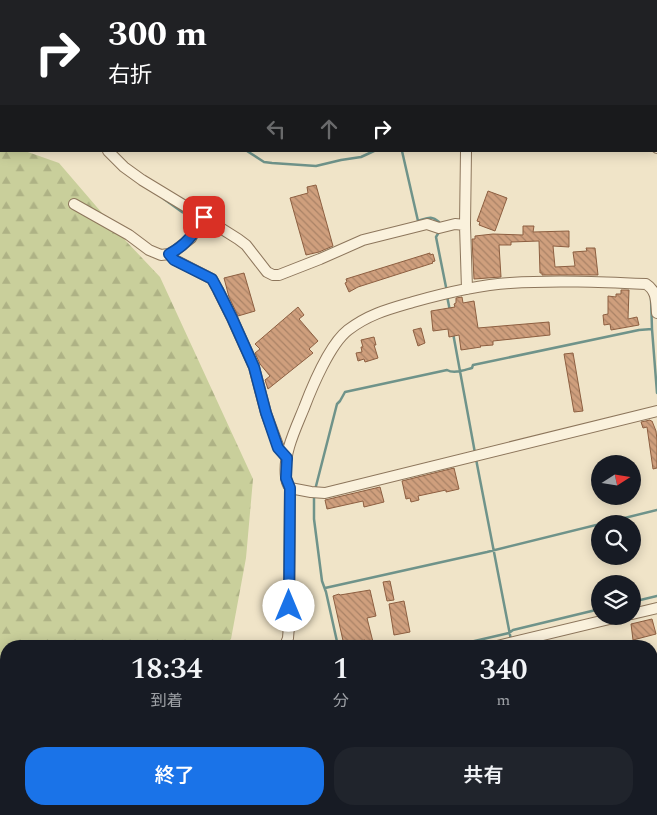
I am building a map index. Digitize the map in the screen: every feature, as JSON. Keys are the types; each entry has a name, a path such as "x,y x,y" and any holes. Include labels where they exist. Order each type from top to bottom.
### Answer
{"street":[{"path":"109,152 124,167 142,180 204,217 246,246 267,272 273,275 279,275 304,266 363,240 427,224 439,228 455,224 464,225"},
{"path":"466,152 464,225 467,289"},
{"path":"74,204 129,235 149,250 161,255 169,254 191,238 204,217"},
{"path":"169,254 174,260 212,279 254,367 266,413 278,448 287,458"},
{"path":"287,640 290,488 286,478 287,458 292,437 309,395 336,342 347,330 378,312 443,294 509,283 646,284 655,288 657,314"},
{"path":"290,488 325,493 656,411"},
{"path":"641,612 657,608"},
{"path":"522,640 591,623"}],"green space":[{"path":"0,152 28,152 59,163 126,241 160,277 253,479 246,558 230,640 0,640"}],"building":[{"path":"316,185 333,246 306,255 290,198 308,193 307,187"},
{"path":"488,191 507,198 495,231 479,225 480,222 477,221"},
{"path":"523,226 534,226 533,232 569,231 569,247 553,246 555,267 575,266 573,252 587,251 586,248 595,248 598,275 542,275 540,273 539,241 511,242 511,245 499,245 501,277 474,279 472,239 475,239 475,236 493,234 523,235"},
{"path":"430,253 430,255 433,254 435,261 433,263 358,287 349,292 345,283 347,282 346,279"},
{"path":"244,273 255,311 238,316 229,297 224,278"},
{"path":"621,290 629,290 628,319 637,317 639,325 611,330 610,324 604,325 603,315 608,314 608,296 616,297 616,294 621,294"},
{"path":"462,297 463,303 474,301 478,328 549,322 550,335 493,341 493,345 461,350 459,335 449,337 448,329 433,331 431,311 455,307 456,298"},
{"path":"298,307 304,315 299,319 318,341 309,349 313,353 268,389 265,380 270,376 260,364 255,353 260,349 255,344"},
{"path":"421,328 425,343 418,346 413,330"},
{"path":"374,337 378,358 365,362 364,359 358,361 356,353 362,352 361,340"},
{"path":"573,353 583,411 574,412 564,354"},
{"path":"650,420 656,431 657,440 657,468 653,469 647,427 643,428 641,422"},
{"path":"454,468 459,489 418,496 419,500 411,502 410,498 406,499 402,481"},
{"path":"380,487 384,502 364,507 363,501 327,509 325,500"},
{"path":"390,581 394,600 387,601 383,582"},
{"path":"370,590 376,616 367,618 372,640 343,640 333,596"},
{"path":"404,601 410,632 394,635 389,604"},
{"path":"652,619 656,634 633,640 631,625 641,625 641,622"}],"waterway":[{"path":"249,152 264,162 316,166 361,157 372,152"},
{"path":"402,152 418,221 431,218 439,222 440,226"},
{"path":"164,199 182,212 191,215"},
{"path":"439,232 436,237 446,287"},
{"path":"447,296 450,311"},
{"path":"651,298 657,393"},
{"path":"315,490 337,404 345,392 447,370 459,371 472,368 473,365 639,330 652,329"},
{"path":"453,333 475,453"},
{"path":"476,459 511,640"},
{"path":"314,495 314,519 322,581 337,640"},
{"path":"325,588 487,552 657,510"},
{"path":"641,600 657,596"},
{"path":"479,640 591,611"}],"route":[{"path":"204,217 191,238 169,254 174,260 212,279 254,367 266,413 278,448 287,458 286,478 290,488 289,606"}]}
